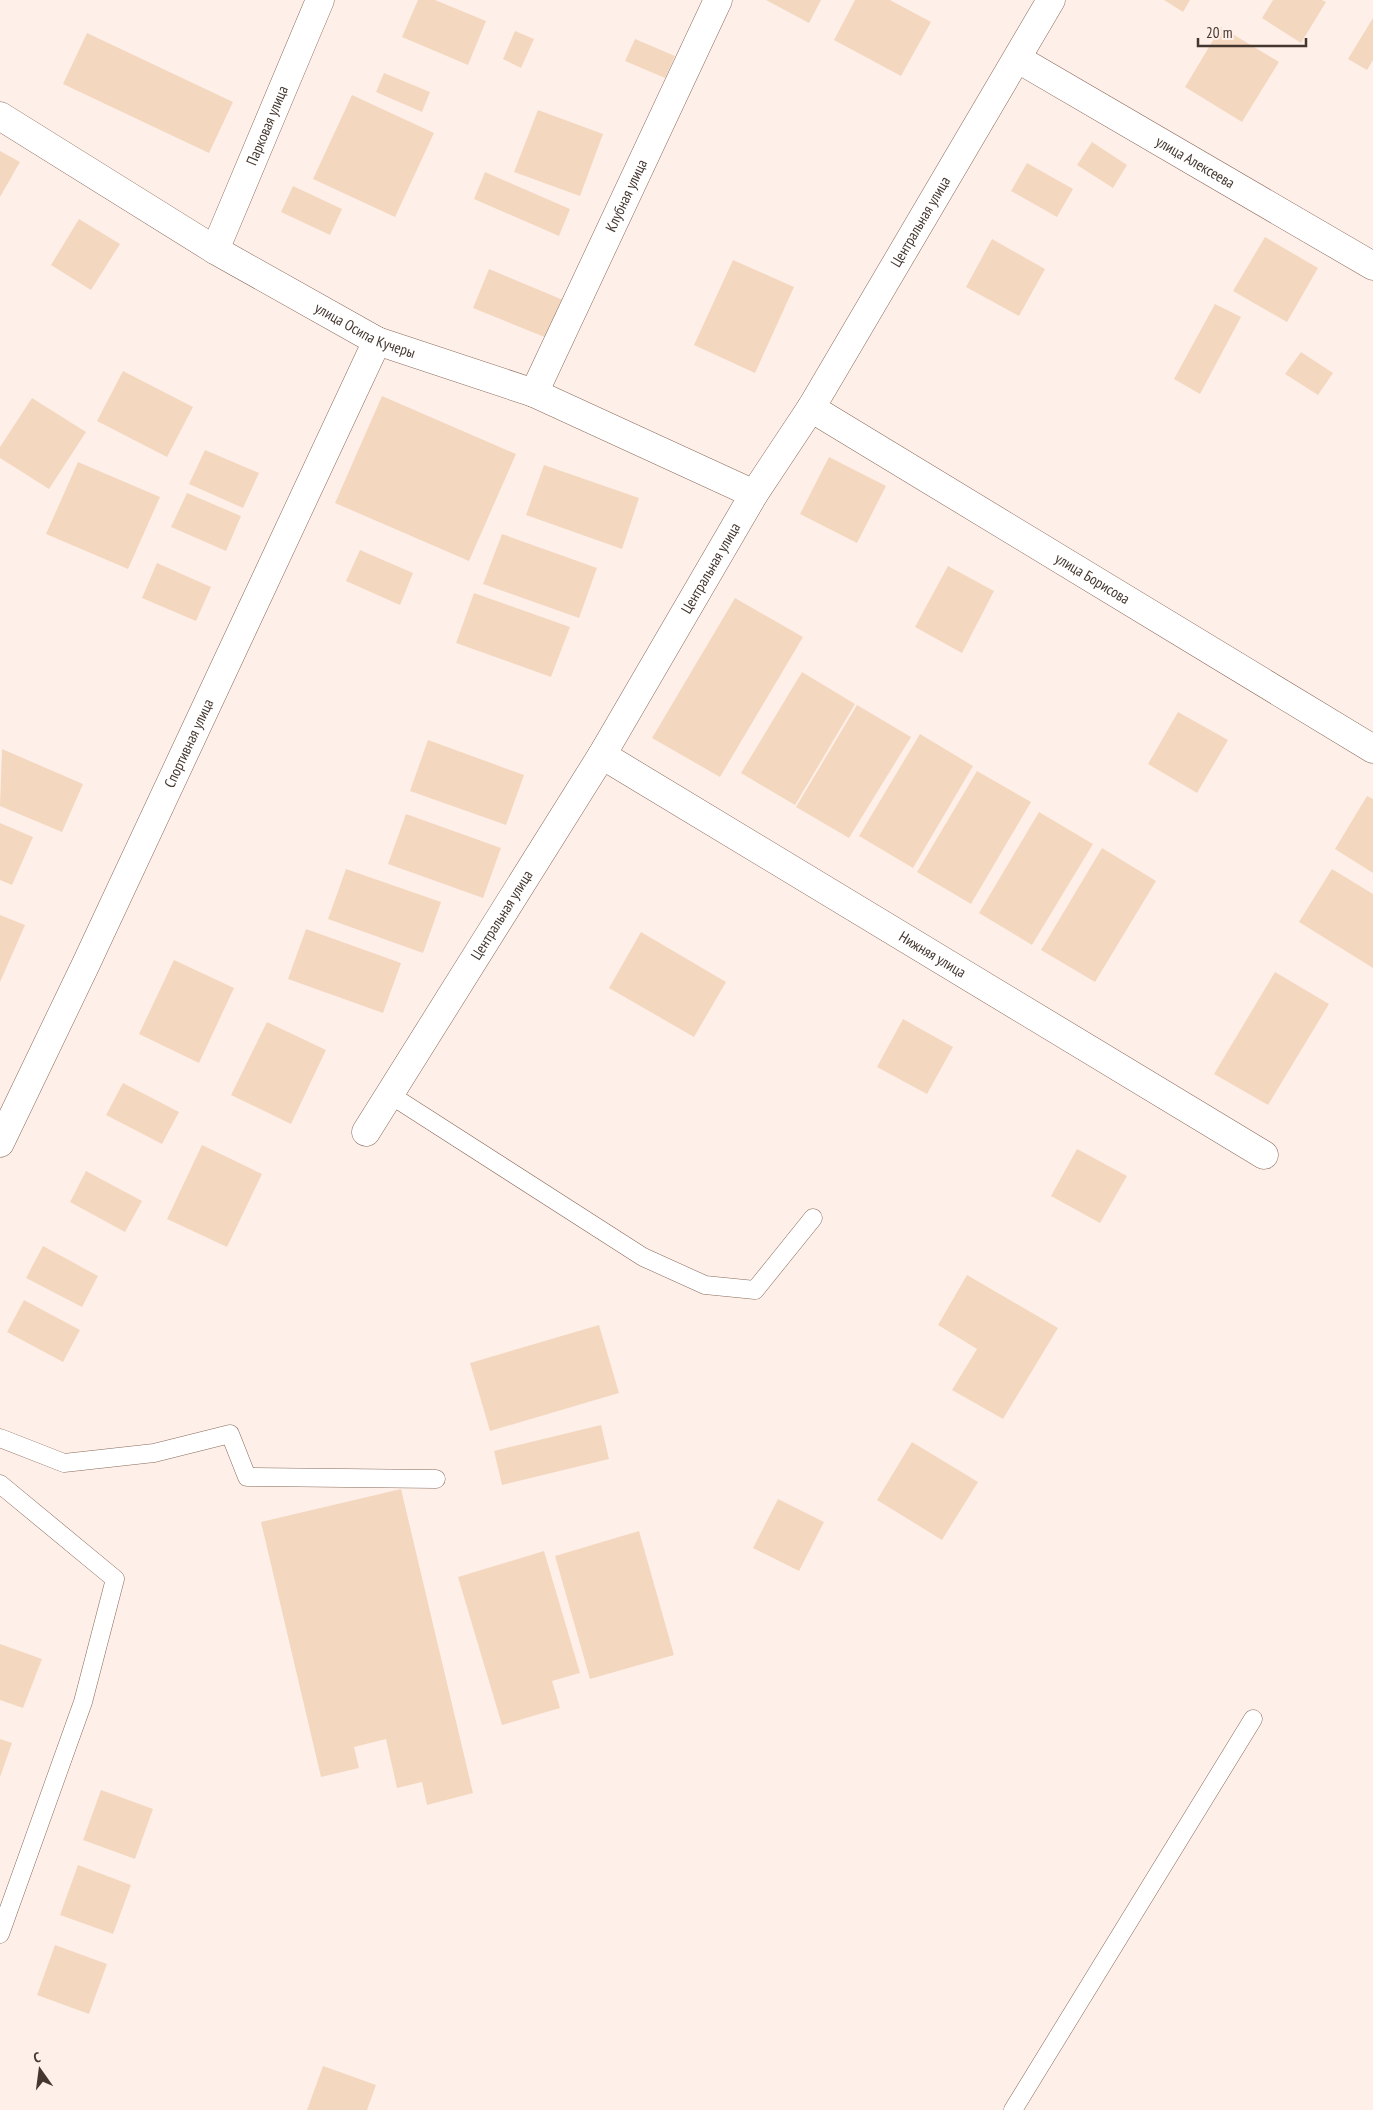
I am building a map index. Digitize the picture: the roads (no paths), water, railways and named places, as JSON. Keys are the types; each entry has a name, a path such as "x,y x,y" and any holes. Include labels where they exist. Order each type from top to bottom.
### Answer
{"street":[{"name":"Парковая улица","path":"215,250 320,0"},
{"name":"Клубная улица","path":"534,393 718,0"},
{"name":"Центральная улица","path":"366,1132 602,755 754,494 811,408 1051,0"},
{"name":"улица Алексеева","path":"1018,59 1373,266"},
{"name":"улица Осипа Кучеры","path":"0,116 215,250 377,341 534,393 754,494"},
{"name":"Спортивная улица","path":"0,1143 377,341"},
{"name":"улица Борисова","path":"811,408 1373,749"},
{"name":"Нижняя улица","path":"602,755 1264,1155"}],"lane":[{"path":"389,1094 643,1257 705,1285 755,1290 813,1218"},
{"path":"0,1438 64,1462 154,1453 230,1434 247,1477 436,1479"},
{"path":"0,1484 115,1578 83,1702 0,1934"},
{"path":"1013,2110 1253,1719"}]}
